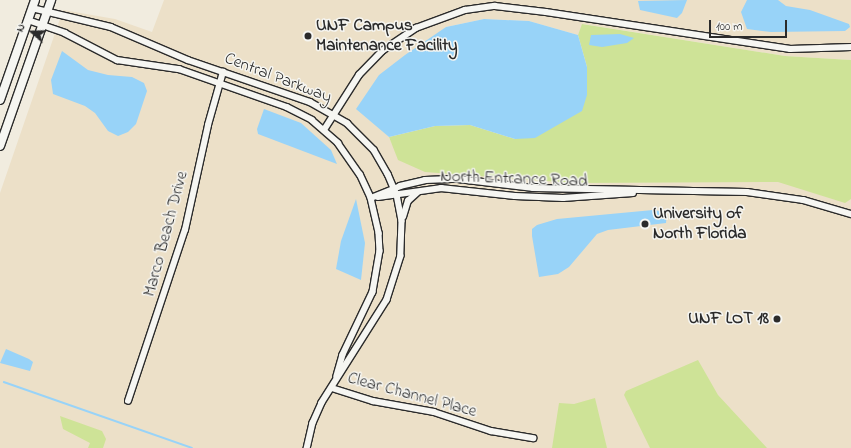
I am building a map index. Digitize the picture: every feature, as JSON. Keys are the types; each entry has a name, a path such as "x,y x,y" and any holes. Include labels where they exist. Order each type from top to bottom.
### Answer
{"highway":[{"path":"0,146 51,0"},
{"path":"0,100 34,4"}],"street":[{"name":"Central Parkway","path":"34,4 47,12 111,27 188,60 310,102 334,114 361,135 374,150 394,188 396,195 402,221 401,256 387,300 334,385 313,423 307,448"},
{"path":"324,130 359,75 397,40 438,18 464,10 495,6 790,49 851,46"},
{"name":"Central Parkway","path":"28,20 43,24 117,60 179,69 220,82 287,107 324,130 350,157 371,198 379,233 377,278 366,310 343,355 334,385"},
{"name":"Marco Beach Drive","path":"128,402 185,230 223,72"},
{"name":"North Entrance Road","path":"371,198 394,188 425,180 458,179 531,188 761,193 803,200 851,214"},
{"name":"North Entrance Road","path":"371,198 455,188 541,197 605,196 650,191"},
{"path":"531,188 541,197"},
{"path":"402,221 408,201 422,191"},
{"name":"Clear Channel Place","path":"334,385 373,401 434,412 491,430 533,438"}],"shaded area":[{"path":"164,0 851,0 851,60 785,56 583,24 578,35 529,21 484,19 446,27 367,116 389,137 392,144 851,138 851,448 0,448 0,193 63,10 115,19 152,32"}],"green space":[{"path":"582,24 785,56 851,60 851,199 845,203 778,182 574,183 425,172 398,160 389,137 435,126 470,125 515,139 581,111 587,67 578,35"},
{"path":"698,360 718,395 767,448 650,448 624,395 626,391"},
{"path":"595,398 607,448 552,448 559,403 574,404"},
{"path":"60,416 102,431 106,439 103,448 88,448 90,443 63,429"}],"water":[{"path":"687,0 682,13 677,18 640,10 638,1"},
{"path":"747,0 778,0 786,6 810,10 849,24 850,27 845,31 771,32 747,29 741,12"},
{"path":"484,19 529,21 578,35 587,67 587,95 582,111 535,138 515,139 470,125 435,126 389,137 356,109 379,75 405,55 446,27"},
{"path":"620,34 634,38 627,43 602,47 589,45 591,35"},
{"path":"62,51 88,70 108,75 132,77 144,83 147,91 136,124 128,132 118,136 108,131 95,113 85,106 53,94 51,80"},
{"path":"264,109 301,123 331,150 337,164 258,134 257,129"},
{"path":"356,199 365,243 361,280 336,269 341,241"},
{"path":"653,210 667,212 666,223 608,230 597,234 569,267 558,274 539,277 532,236 532,229 537,225 557,219"},
{"path":"6,349 33,362 30,371 0,363"}],"waterway":[{"path":"4,382 192,448"}],"place":[{"name":"UNF Campus Maintenance Facility","path":"308,36"},
{"name":"University of North Florida","path":"645,224"},
{"name":"UNF LOT 18","path":"777,319"}]}
